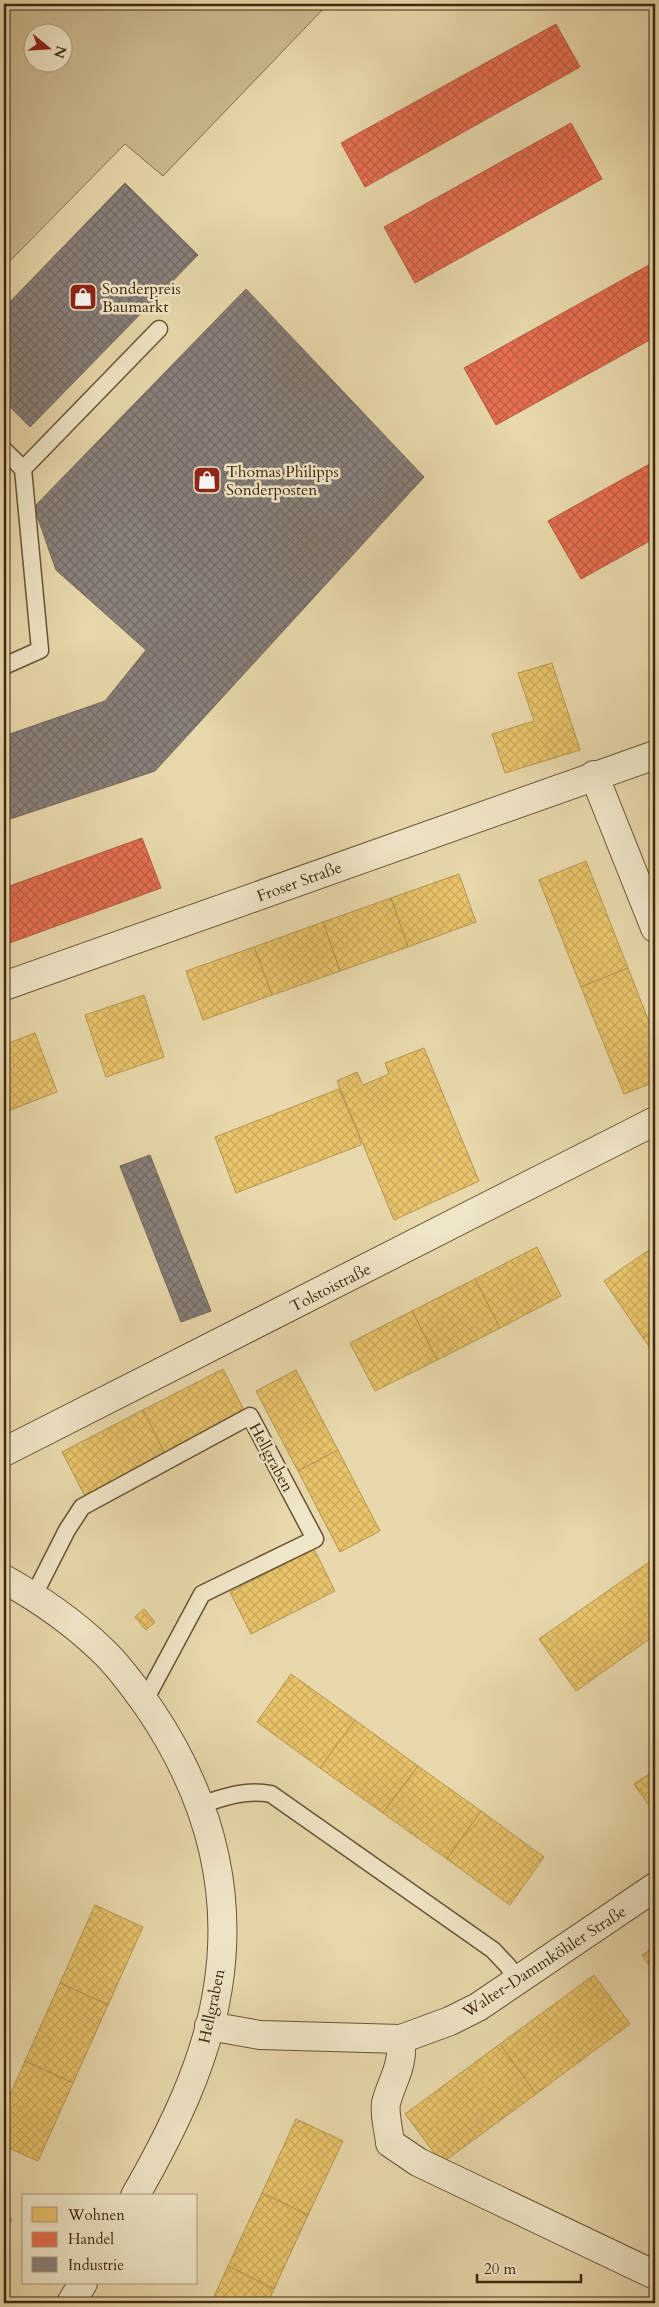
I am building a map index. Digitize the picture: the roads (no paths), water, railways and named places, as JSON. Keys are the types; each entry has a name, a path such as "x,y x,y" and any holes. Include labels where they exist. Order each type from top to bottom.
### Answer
{"street":[{"name":"Froser Straße","path":"4,986 655,755"},
{"path":"594,776 655,928"},
{"name":"Tolstoistraße","path":"4,1452 655,1121"},
{"name":"Hellgraben","path":"4,1579 67,1621 102,1650 125,1675 164,1731 200,1805 214,1844 223,1921 218,1988 209,2026 180,2110 136,2194"},
{"name":"Walter-Dammköhler Straße","path":"209,2026 260,2035 401,2039 457,2018 478,2007 655,1887"},
{"path":"401,2039 402,2055 399,2071 386,2105 390,2143 418,2162 655,2275"},
{"path":"71,2303 82,2284"}],"lane":[{"path":"23,469 159,329"},
{"path":"4,450 23,469 40,650 4,666"},
{"name":"Hellgraben","path":"33,1597 67,1530 82,1507 250,1416 315,1539 202,1594 144,1702"},
{"path":"200,1805 235,1794 256,1791 271,1794 493,1950 508,1966 518,1981"}],"place":[{"name":"Sonderpreis Baumarkt","path":"83,297"},
{"name":"Thomas Philipps Sonderposten","path":"207,480"}]}
